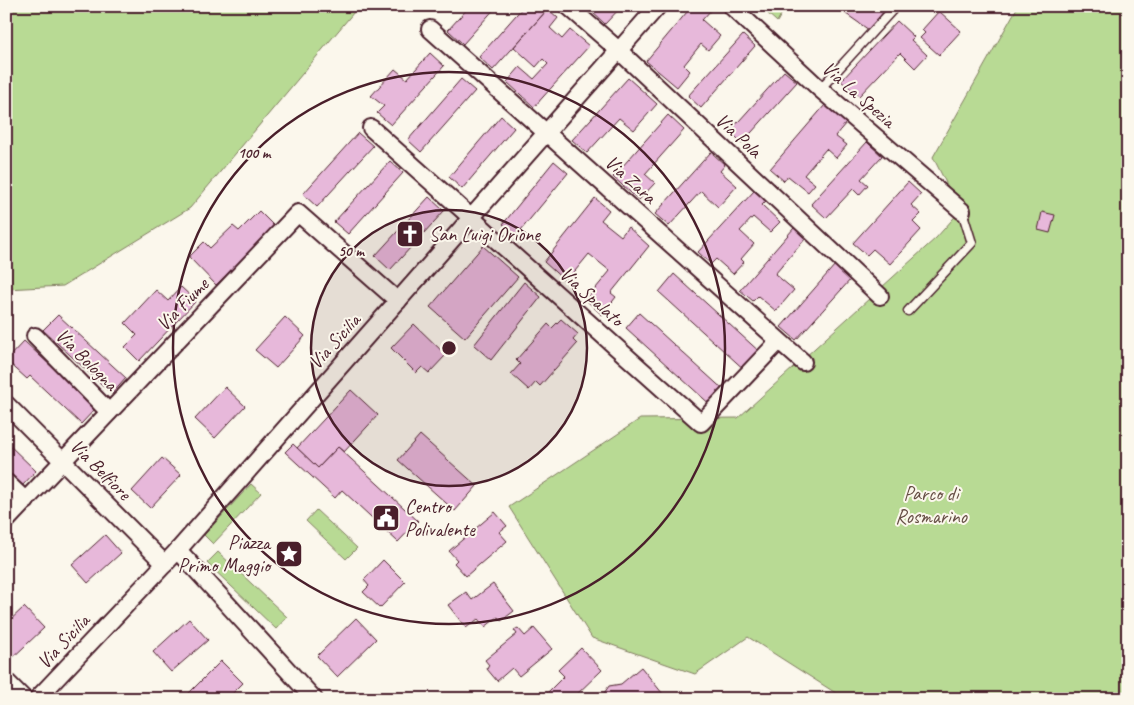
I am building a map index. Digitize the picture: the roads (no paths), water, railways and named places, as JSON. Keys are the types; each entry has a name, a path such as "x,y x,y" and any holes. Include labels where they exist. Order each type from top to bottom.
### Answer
{"street":[{"name":"Via Pola","path":"568,6 880,296"},
{"name":"Via Sicilia","path":"37,699 178,550 658,6"},
{"name":"Via La Spezia","path":"731,6 820,89 962,211"},
{"name":"Via Zara","path":"430,29 547,131 778,342 803,362"},
{"name":"Via Spalato","path":"371,128 472,216 701,423 778,342"},
{"name":"Via Fiume","path":"6,521 298,213 398,301"},
{"name":"Via Bologna","path":"35,336 109,412"},
{"name":"Via Belfiore","path":"6,404 165,564"},
{"path":"6,482 26,500"},
{"path":"178,550 314,699"},
{"path":"6,681 24,699"}],"lane":[{"path":"820,89 896,6"},
{"path":"908,311 972,243 962,211"}],"place":[{"name":"San Luigi Orione","path":"410,234"},
{"name":"Centro Polivalente","path":"386,518"},
{"name":"Piazza Primo Maggio","path":"289,554"}],"park label":[{"name":"Parco di Rosmarino","path":"931,504"}]}
